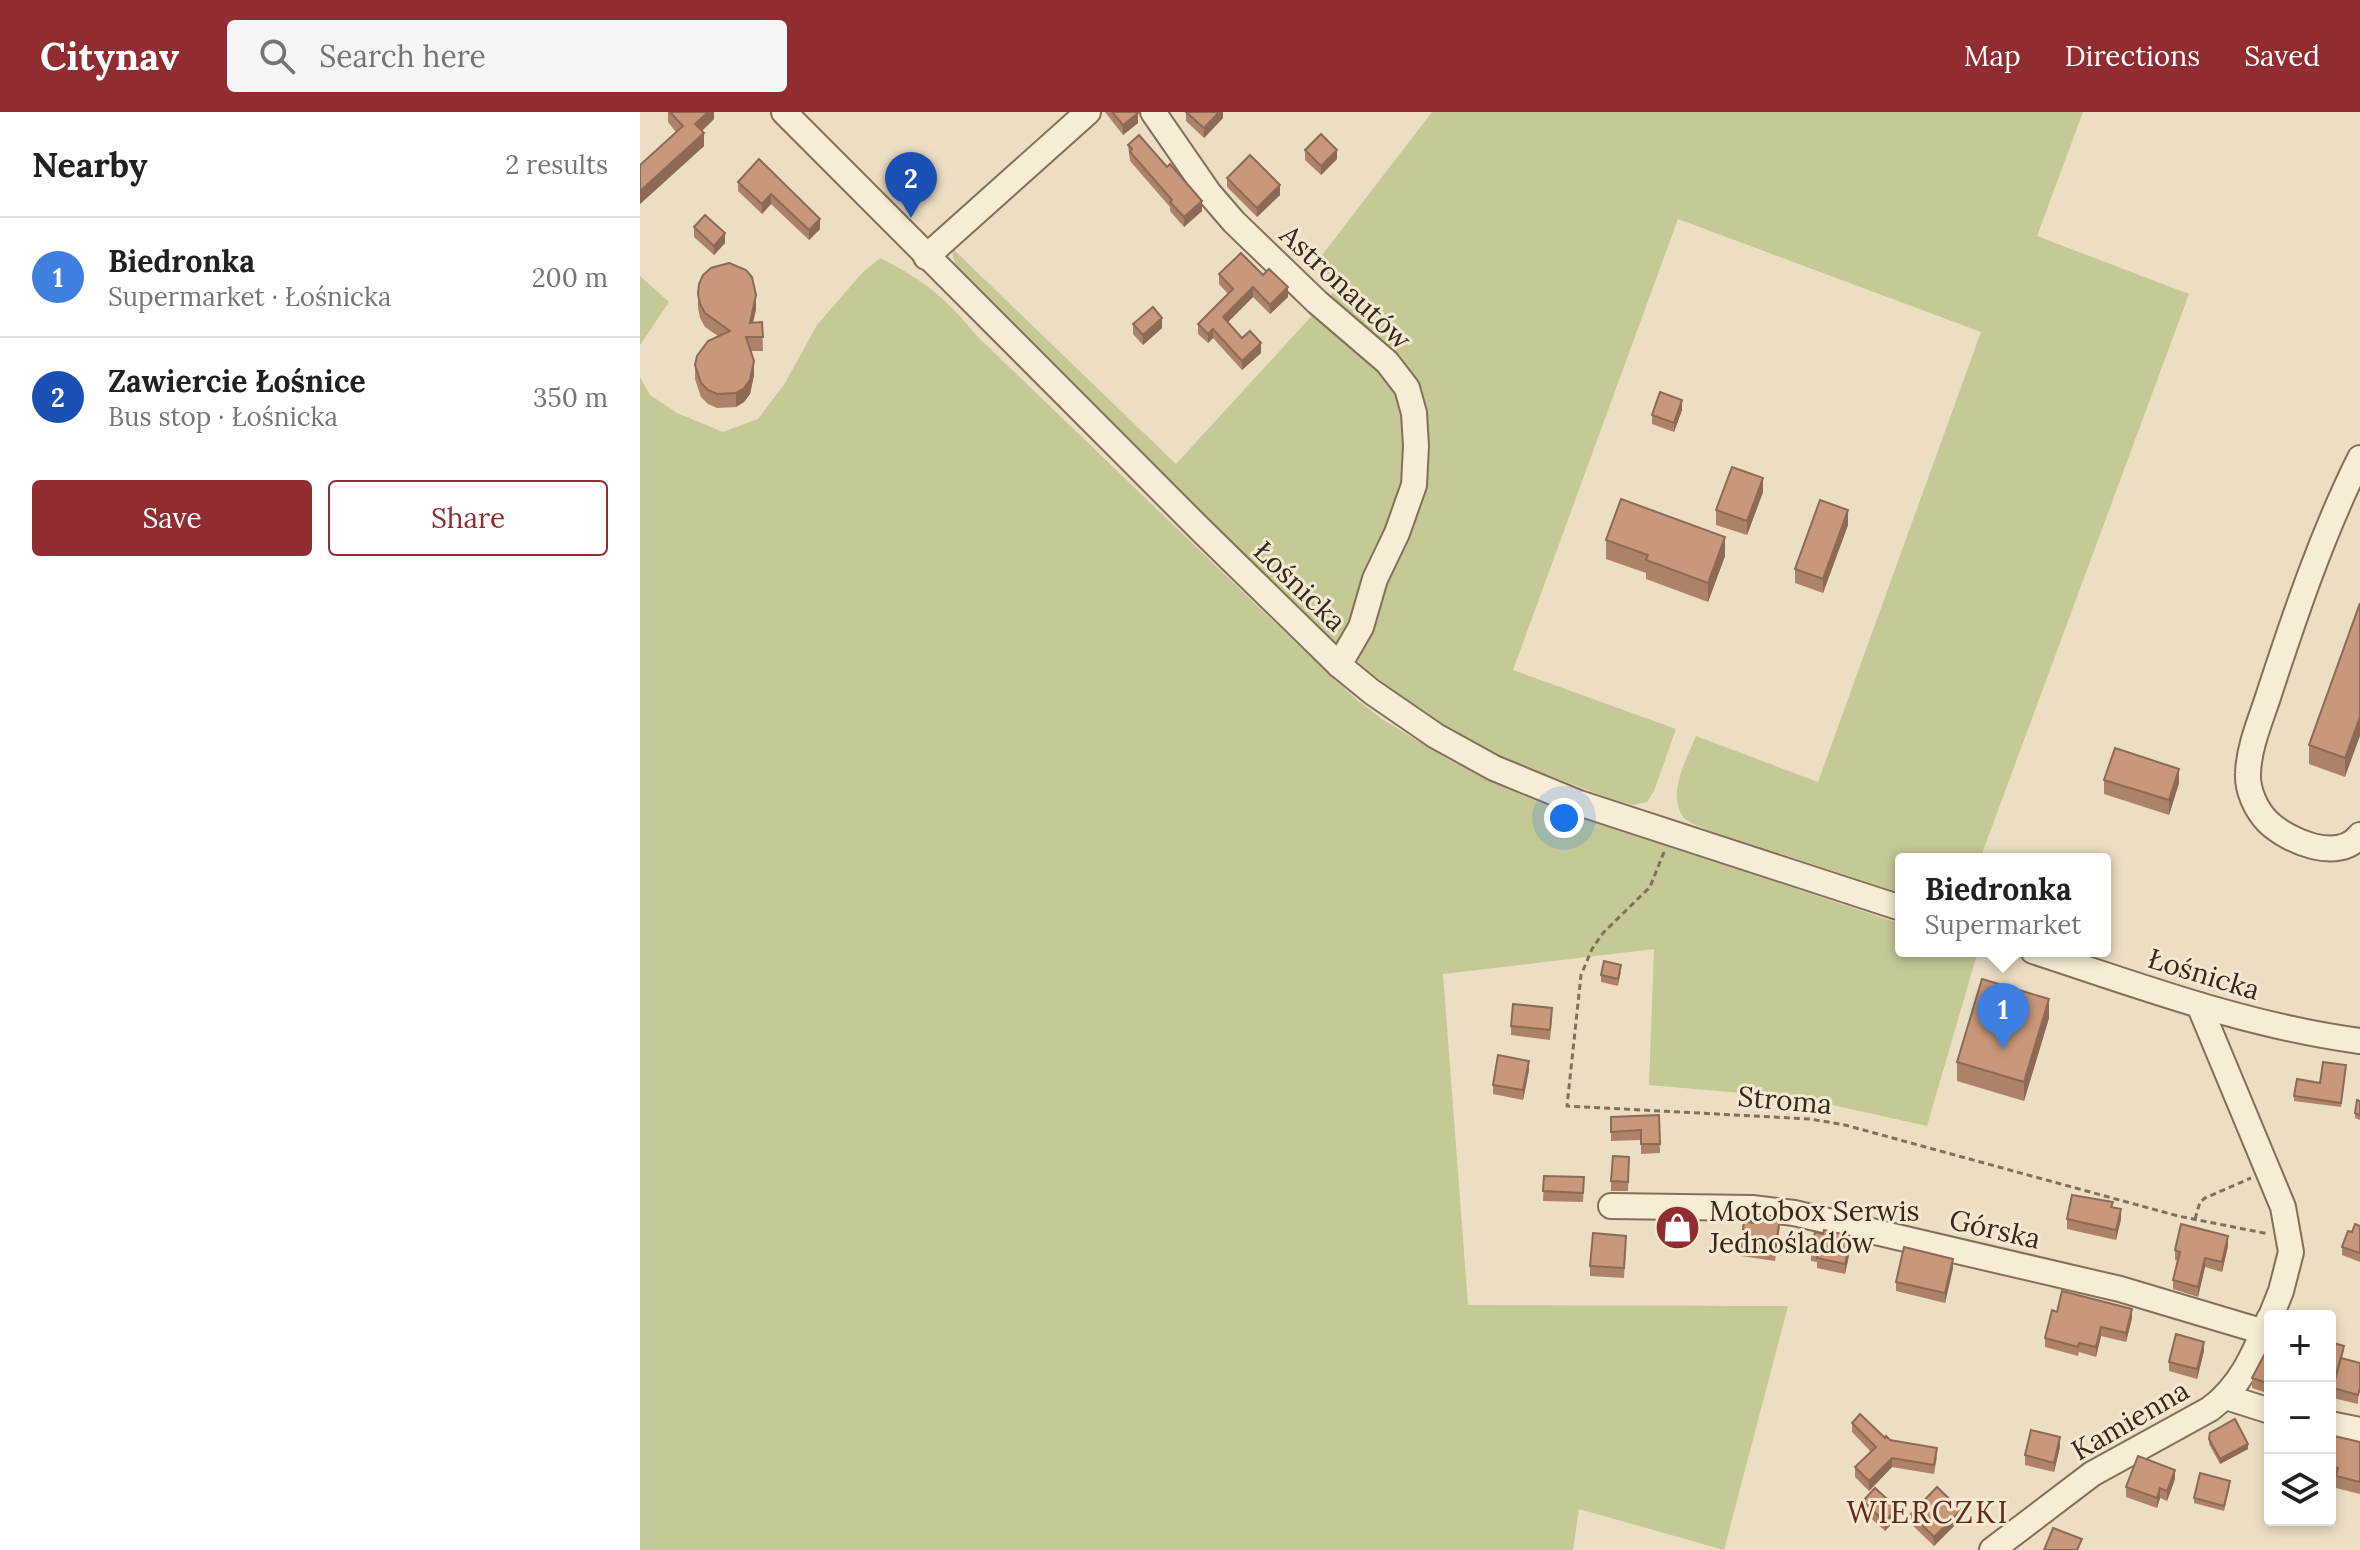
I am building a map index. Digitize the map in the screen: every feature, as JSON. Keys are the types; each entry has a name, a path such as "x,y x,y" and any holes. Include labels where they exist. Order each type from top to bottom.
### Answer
{"street":[{"name":"Łośnicka","path":"784,112 926,257 1339,665 1372,692 1436,736 1494,768 1579,803 1895,906"},
{"path":"926,257 1088,112"},
{"name":"Astronautów","path":"1153,112 1209,193 1234,222 1317,302 1387,362 1407,388 1414,413 1414,485 1397,533 1375,579 1361,627 1339,665"},
{"path":"2360,458 2290,630 2253,744 2248,771 2251,793 2263,815 2277,829 2310,844 2334,850 2349,845 2360,835"},
{"name":"Łośnicka","path":"2051,957 2266,1024 2360,1041"},
{"name":"Kamienna","path":"2199,1005 2283,1207 2291,1252 2273,1310"},
{"name":"Górska","path":"1611,1206 1752,1208 1794,1213 2264,1321"},
{"name":"Kamienna","path":"1992,1550 2092,1474 2210,1409 2226,1397 2243,1375 2264,1330"},
{"path":"2226,1397 2264,1409"},
{"path":"2336,1425 2360,1430"}],"path":[{"name":"Stroma","path":"1670,833 1659,870 1650,887 1603,933 1581,975 1567,1106 1810,1119 1833,1123 2195,1219 2289,1236"},
{"path":"2195,1219 2200,1202 2205,1198 2269,1170"}],"green space":[{"path":"1432,112 2083,112 2037,236 2189,294 1982,853 1895,853 1895,891 1695,825 1684,818 1677,799 1680,777 1696,736 1818,782 1981,332 1678,219 1513,670 1676,729 1654,791 1647,802 1633,805 1478,748 1434,724 1355,657 1373,613 1419,408 1327,299 1340,285 1316,263"},
{"path":"952,248 1176,464 1318,309 1377,363 1403,397 1411,457 1395,523 1339,647 957,270"},
{"path":"880,258 922,282 944,300 977,336 1298,645 1382,719 1451,761 1540,803 1895,922 1895,957 1976,957 1927,1126 1801,1098 1649,1085 1654,949 1443,974 1468,1305 1788,1306 1724,1550 1579,1509 1573,1550 640,1550 640,377 650,395 677,413 723,432 758,419 785,383 817,325 863,272"},
{"path":"640,276 669,302 640,345"}],"building":[{"path":"670,112 708,112 695,124 704,133 640,191 640,165 683,126"},
{"path":"1112,112 1137,112 1138,113 1123,125"},
{"path":"1186,112 1219,112 1204,128"},
{"path":"1321,134 1337,150 1321,166 1305,150"},
{"path":"1139,135 1167,167 1170,164 1202,201 1184,217 1130,152 1132,149 1128,145"},
{"path":"1250,155 1280,185 1257,208 1227,178"},
{"path":"759,159 820,219 809,230 771,194 762,204 738,182"},
{"path":"705,215 725,233 714,246 694,227"},
{"path":"1241,253 1263,275 1269,269 1288,287 1270,305 1253,287 1223,317 1242,338 1250,331 1261,343 1242,361 1213,329 1208,334 1198,324 1233,289 1219,274"},
{"path":"729,263 746,270 752,277 756,295 750,323 762,322 763,337 746,337 754,361 750,380 744,388 736,393 717,394 701,383 695,365 697,356 708,341 730,331 705,313 698,294 703,275 711,268"},
{"path":"1153,307 1162,318 1143,335 1133,324"},
{"path":"1660,392 1682,400 1674,423 1652,415"},
{"path":"1732,467 1763,478 1747,521 1716,510"},
{"path":"1621,499 1725,537 1708,583 1646,560 1648,555 1606,540"},
{"path":"1820,500 1848,510 1823,579 1795,569"},
{"path":"2360,603 2360,717 2345,758 2309,745"},
{"path":"2115,748 2179,769 2169,800 2104,780"},
{"path":"1604,961 1621,965 1618,979 1601,975"},
{"path":"1982,979 2049,999 2024,1082 1957,1062"},
{"path":"1513,1004 1552,1008 1550,1030 1511,1026"},
{"path":"1498,1055 1529,1061 1523,1090 1493,1085"},
{"path":"2323,1062 2346,1065 2341,1103 2294,1096 2297,1079 2320,1083"},
{"path":"2357,1100 2360,1101 2360,1115 2355,1113"},
{"path":"1659,1115 1660,1144 1641,1144 1641,1130 1611,1132 1611,1117"},
{"path":"1613,1156 1629,1157 1628,1182 1611,1181"},
{"path":"1544,1176 1584,1177 1583,1193 1543,1191"},
{"path":"2072,1195 2113,1202 2111,1207 2121,1209 2116,1230 2067,1219"},
{"path":"1754,1214 1780,1217 1775,1251 1741,1247 1744,1221 1753,1223"},
{"path":"2181,1224 2228,1236 2222,1262 2205,1258 2198,1287 2173,1280 2180,1252 2175,1250"},
{"path":"2355,1224 2360,1226 2360,1253 2342,1247 2348,1231 2352,1232"},
{"path":"1824,1230 1851,1236 1845,1264 1817,1258 1818,1253 1811,1252 1815,1232 1823,1234"},
{"path":"1593,1233 1626,1236 1624,1268 1590,1266"},
{"path":"1904,1247 1953,1259 1945,1293 1896,1282"},
{"path":"2062,1291 2132,1309 2126,1333 2101,1327 2096,1347 2079,1343 2078,1347 2045,1338 2052,1310 2057,1312"},
{"path":"2176,1334 2204,1342 2197,1369 2169,1362"},
{"path":"2336,1344 2344,1346 2336,1371"},
{"path":"2264,1355 2264,1382 2252,1378"},
{"path":"2341,1358 2360,1363 2358,1395 2336,1389"},
{"path":"1860,1414 1885,1438 1937,1448 1934,1465 1892,1458 1869,1481 1855,1467 1876,1447 1852,1423"},
{"path":"2235,1419 2248,1444 2220,1459 2209,1439 2210,1433"},
{"path":"2031,1430 2060,1437 2054,1463 2025,1455"},
{"path":"2336,1436 2360,1442 2360,1482 2336,1476"},
{"path":"2138,1456 2175,1470 2167,1491 2160,1488 2157,1498 2126,1487"},
{"path":"2200,1473 2230,1481 2224,1506 2194,1498"},
{"path":"1937,1487 1961,1510 1934,1537 1911,1514"},
{"path":"1875,1488 1897,1508 1885,1522 1863,1501"},
{"path":"2053,1528 2082,1539 2077,1550 2044,1550"}],"place":[{"name":"Zawiercie Łośnice","path":"911,218"},
{"name":"Biedronka","path":"2003,1049"},
{"name":"Motobox Serwis Jednośladów","path":"1678,1227"}],"district":[{"name":"WIERCZKI","path":"1928,1512"}]}
